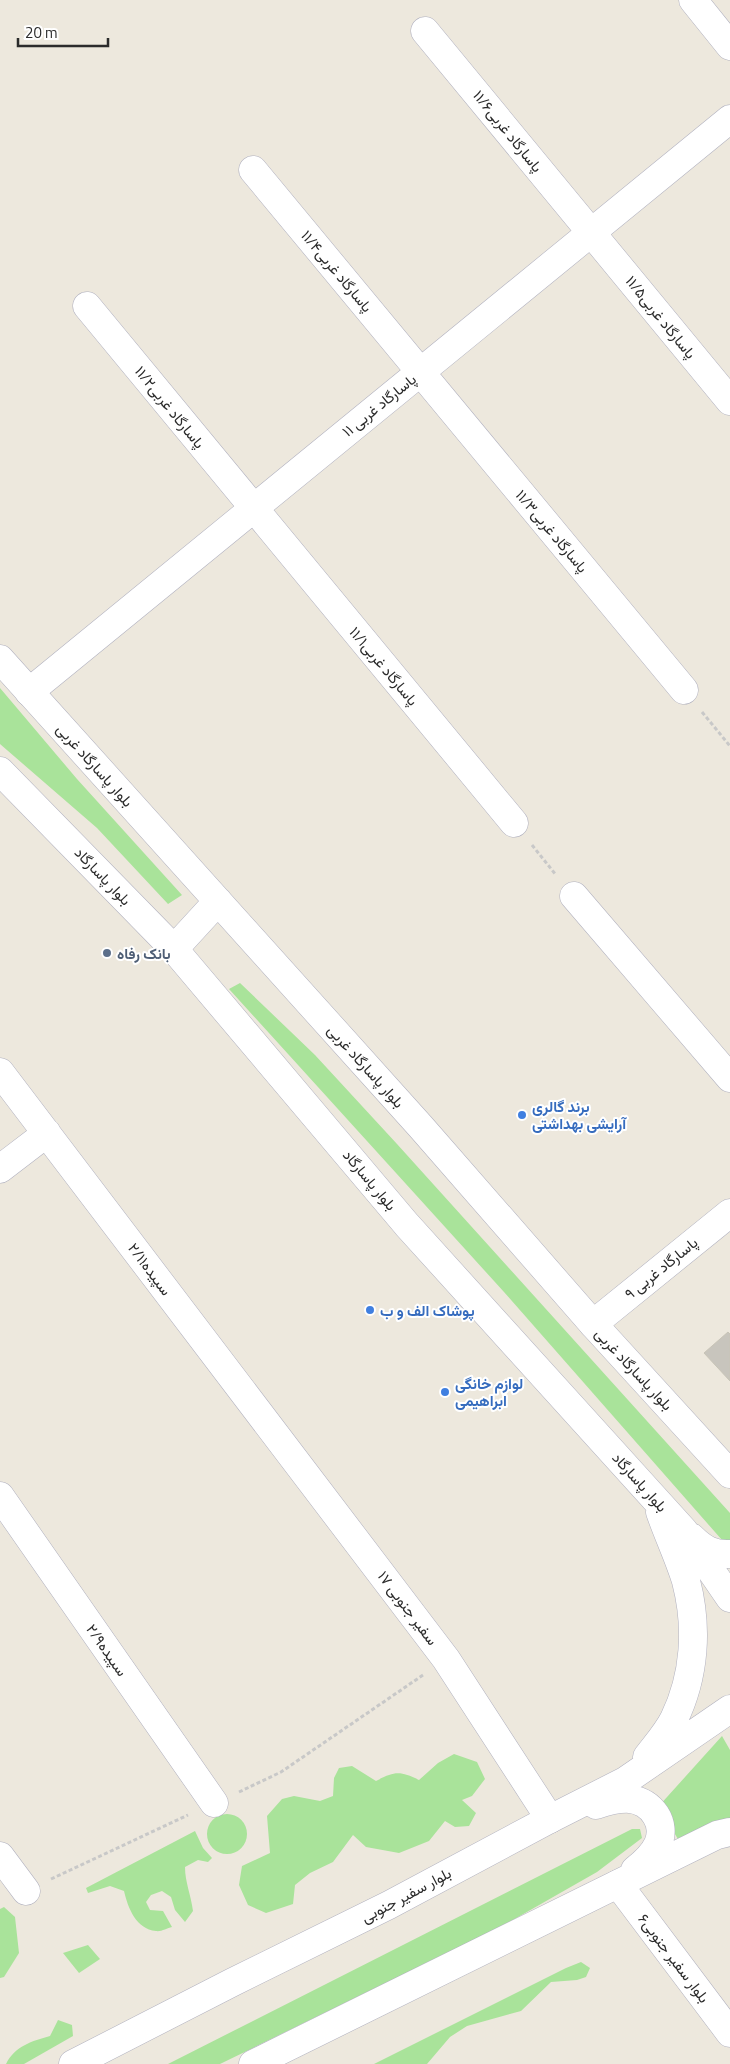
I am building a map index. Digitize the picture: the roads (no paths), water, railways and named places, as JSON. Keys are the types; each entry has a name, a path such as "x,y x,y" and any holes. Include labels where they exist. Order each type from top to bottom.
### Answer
{"street":[{"path":"692,0 730,46"},
{"name":"پاسارگاد غربی۱۱/۶","path":"425,30 591,232"},
{"name":"پاسارگاد غربی ۱۱","path":"29,692 730,118"},
{"name":"پاسارگاد غربی۱۱/۴","path":"253,170 420,372"},
{"name":"پاسارگاد غربی۱۱/۵","path":"591,232 730,401"},
{"name":"پاسارگاد غربی۱۱/۲","path":"87,306 254,508"},
{"name":"پاسارگاد غربی۱۱/۳","path":"420,372 684,690"},
{"name":"پاسارگاد غربی۱۱/۱","path":"254,508 514,823"},
{"name":"بلوار پاسارگاد غربی","path":"0,659 421,1127 593,1324 730,1474"},
{"name":"بلوار پاسارگاد","path":"0,771 174,949 407,1225 684,1531 730,1598"},
{"path":"574,896 730,1078"},
{"path":"174,949 218,901"},
{"name":"سپیده۲/۱۱","path":"0,1072 254,1405"},
{"path":"0,1169 47,1133"},
{"name":"پاسارگاد غربی ۹","path":"593,1324 730,1213"},
{"name":"سفیر جنوبی ۱۷","path":"254,1405 446,1659 550,1819"},
{"name":"سپیده۲/۹","path":"0,1496 214,1803"},
{"path":"636,1772 673,1720 688,1683 693,1649 693,1615 685,1580 654,1497"},
{"path":"684,1531 703,1549 719,1554 730,1554"},
{"name":"بلوار سفیر جنوبی","path":"73,2064 389,1905 625,1781 730,1709"},
{"path":"550,1819 618,1799 632,1799 646,1804 656,1814 661,1829 656,1847 642,1865 618,1884"},
{"path":"253,2064 717,1835 730,1832"},
{"path":"0,1856 26,1891"},
{"name":"بلوار سفیر جنوبی۶","path":"618,1884 730,2033"}],"place":[{"name":"بانک رفاه","path":"107,953"},
{"name":"برند گالری آرایشی بهداشتی","path":"522,1115"},
{"name":"پوشاک الف و ب","path":"370,1310"},
{"name":"لوازم خانگی ابراهیمی","path":"445,1392"}]}
